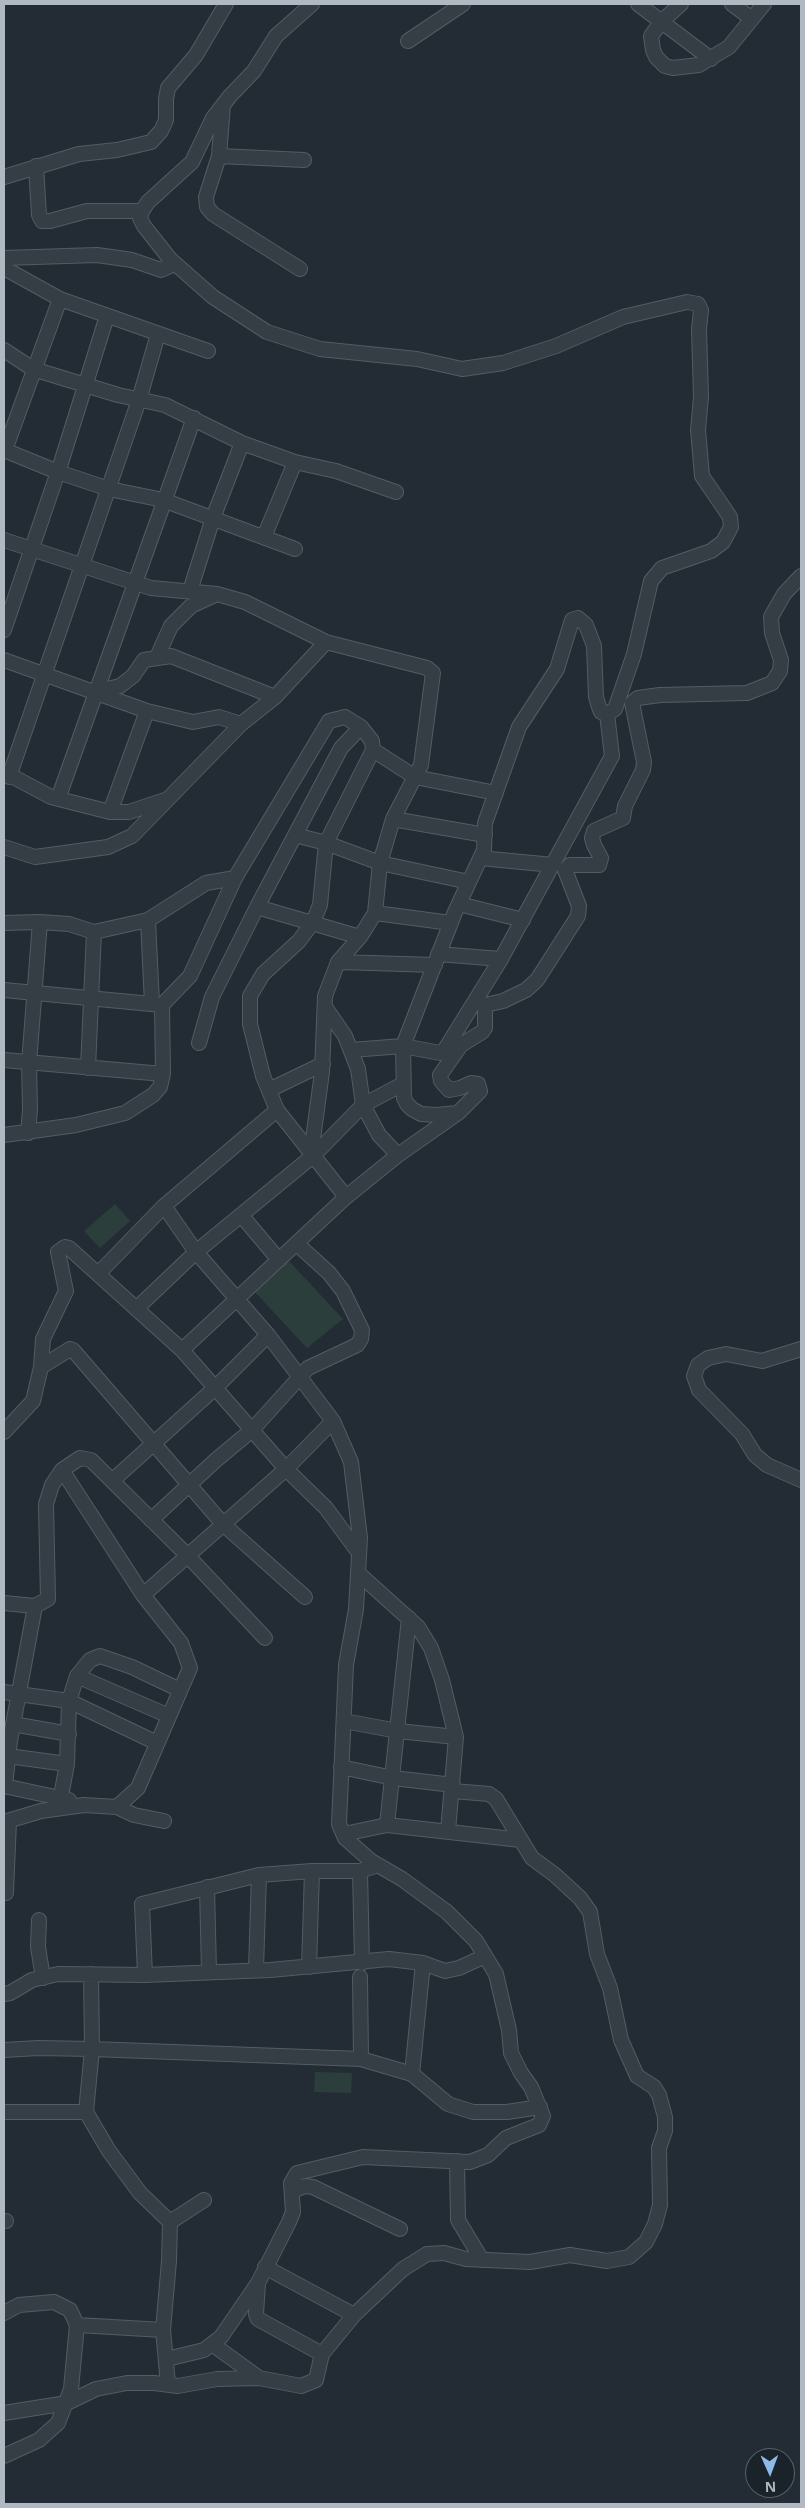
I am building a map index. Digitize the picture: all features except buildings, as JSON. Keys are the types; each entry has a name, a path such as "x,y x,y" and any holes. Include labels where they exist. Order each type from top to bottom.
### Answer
{"street":[{"path":"4,177 78,154 117,150 151,142 161,132 166,120 168,88 196,55 226,4"},
{"path":"312,4 276,36 254,71 213,118 192,162 148,202 142,210 140,218 144,226 170,259 213,297 267,332 320,349 417,358 462,369 503,363 547,349 623,317 687,302 698,304 701,310 699,329 701,397 698,430 702,476 730,517 730,527 723,542 711,551 662,568 651,581 634,654 615,709 607,714"},
{"path":"408,41 463,4"},
{"path":"638,4 711,58"},
{"path":"681,4 662,21 651,36 653,50 664,66 673,68 699,65 729,47 764,4"},
{"path":"732,4 752,19"},
{"path":"223,105 219,156 206,197 207,207 213,214 300,269"},
{"path":"219,156 304,160"},
{"path":"36,166 39,215 42,220 50,221 87,211 142,210"},
{"path":"4,258 97,255 132,260 161,270 168,267 170,259"},
{"path":"4,268 60,299 208,351"},
{"path":"60,299 4,449 58,472 109,489 163,500 294,549"},
{"path":"4,630 58,472 107,316"},
{"path":"158,334 139,400 109,489 44,675 6,775 58,799 110,812 129,812 169,799"},
{"path":"4,350 34,369 86,386 165,405 242,442 296,462 336,470 396,492"},
{"path":"58,799 163,500 194,418"},
{"path":"190,591 213,518 242,442"},
{"path":"264,537 296,462"},
{"path":"4,540 152,588 218,594 245,602 326,642 427,668 433,674 421,765 393,819 380,863 375,913 360,937 338,962 325,996 323,1064 313,1139 314,1155"},
{"path":"182,1350 346,1197 398,1155 458,1113 480,1091 478,1084 471,1083 450,1090 441,1081 440,1075 461,1045 482,1032 485,1028 484,1007 487,1004 510,998 526,990 537,980 580,912 565,870 567,866 599,866 601,858 592,838 594,831 623,818 625,806 644,770 632,703 638,698 660,695 748,694 772,683 780,671 781,660 772,633 770,617 784,594 801,576"},
{"path":"157,657 171,626 191,606 218,594"},
{"path":"458,1113 421,1114 412,1109 404,1098 403,1046 436,959 484,850 485,823 519,727 557,669 572,620 578,618 583,620 594,646 596,697 601,712 607,714"},
{"path":"4,847 35,857 108,847 132,836 241,724 275,697 326,642"},
{"path":"95,692 120,686 133,676 144,660 171,656 275,697"},
{"path":"4,660 147,711 193,722 218,717 241,724"},
{"path":"110,812 147,711"},
{"path":"351,1050 403,1046 440,1053 444,1050 501,960 612,756 607,714"},
{"path":"4,990 157,1004 190,976 234,878 329,721 345,717 361,727 372,742 373,750 326,843 320,905 313,922 299,941 263,974 250,996 250,1024 263,1076 277,1110 346,1197"},
{"path":"199,1043 212,997 257,906 341,748 361,727"},
{"path":"373,750 414,777 496,793"},
{"path":"393,819 485,835"},
{"path":"295,835 326,843 380,863 469,882"},
{"path":"480,858 553,865"},
{"path":"4,923 40,922 70,924 94,932 148,920 206,882 234,878"},
{"path":"459,904 523,920"},
{"path":"257,906 360,937"},
{"path":"375,913 451,923"},
{"path":"4,1135 28,1133 125,1113 160,1087 163,1074 148,920"},
{"path":"28,1133 30,1110 29,1063 40,922"},
{"path":"88,1068 94,932"},
{"path":"338,962 436,959 501,960"},
{"path":"325,1007 345,1036 351,1050 358,1069 363,1105 378,1135 398,1155"},
{"path":"4,1060 163,1074"},
{"path":"269,1090 323,1064"},
{"path":"136,1309 196,1252 314,1155 363,1105 403,1084"},
{"path":"98,1274 164,1206 277,1110"},
{"path":"164,1206 196,1252 268,1335 333,1420 351,1462 360,1538 356,1609 346,1664 339,1824 344,1834 378,1865 402,1879 447,1912 476,1941 496,1974 509,2030 511,2053 521,2073 531,2087 543,2116 539,2125 506,2138 488,2155 470,2162 363,2157 297,2173 291,2183 293,2212 289,2222 258,2283 221,2337 204,2350 167,2359"},
{"path":"240,1215 279,1260"},
{"path":"151,1520 216,1460 252,1430 308,1368 357,1345 362,1330 343,1291 329,1273 297,1244"},
{"path":"4,1432 33,1401 41,1368 43,1339 66,1291 58,1252 60,1249 69,1248 182,1350 286,1468 326,1508 359,1553"},
{"path":"112,1481 215,1388 268,1335"},
{"path":"41,1368 70,1349 73,1350 223,1524 304,1597"},
{"path":"797,1477 767,1465 755,1455 742,1434 699,1390 694,1376 698,1365 708,1358 726,1354 762,1361 801,1349"},
{"path":"143,1595 286,1468 333,1420"},
{"path":"4,1603 35,1606 49,1597 46,1504 52,1485 62,1470 80,1458 91,1460 187,1555 265,1638"},
{"path":"62,1470 143,1595 181,1643 188,1657 190,1668 138,1788 117,1807"},
{"path":"358,1573 418,1626 431,1648 449,1703 456,1738 448,1831"},
{"path":"35,1606 13,1724 5,1786 61,1796 84,1805"},
{"path":"387,1825 409,1618"},
{"path":"61,1796 67,1764 69,1701 77,1676 90,1660 100,1656 132,1667 180,1690"},
{"path":"77,1676 169,1716"},
{"path":"4,1692 69,1701 157,1743"},
{"path":"344,1721 398,1731 456,1738"},
{"path":"13,1724 69,1734"},
{"path":"8,1756 67,1764"},
{"path":"4,2413 67,2403 80,2394 96,2388 127,2384 168,2384 178,2386 217,2379 259,2378 301,2386 316,2380 322,2354 354,2315 402,2269 428,2254 444,2253 466,2259 530,2262 570,2255 607,2261 629,2257 646,2242 660,2205 659,2148 665,2124 660,2095 654,2088 637,2076 621,2040 610,1988 597,1954 590,1912 580,1898 555,1875 532,1858 496,1799 489,1794 341,1767"},
{"path":"6,1893 6,1822 41,1811 84,1805 117,1807 134,1815 164,1821"},
{"path":"344,1834 387,1825 522,1840"},
{"path":"145,1974 142,1904 259,1875 312,1870 360,1871 378,1865"},
{"path":"309,1967 312,1870"},
{"path":"360,1871 362,1963"},
{"path":"256,1969 259,1875"},
{"path":"207,1887 208,1972"},
{"path":"39,1920 38,1947 43,1978"},
{"path":"4,1994 58,1974 208,1972 309,1967 389,1959 423,1963 445,1971 459,1968 485,1956"},
{"path":"412,2074 423,1963"},
{"path":"91,1974 92,2049 86,2112 109,2151 140,2193 170,2222 169,2261 163,2330 168,2384"},
{"path":"360,1977 361,2059"},
{"path":"4,2050 38,2048 92,2049 361,2059 412,2074 448,2104 473,2112 507,2112 540,2107"},
{"path":"4,2112 86,2112"},
{"path":"457,2161 458,2220 482,2260"},
{"path":"292,2191 305,2186 313,2187 400,2229"},
{"path":"170,2222 204,2200"},
{"path":"265,2267 354,2315"},
{"path":"258,2283 256,2314 258,2319 322,2354"},
{"path":"4,2313 19,2305 54,2302 70,2310 77,2325 71,2389 58,2423 39,2440 4,2456"},
{"path":"77,2325 163,2330"},
{"path":"212,2344 259,2378"}],"green space":[{"path":"115,1204 130,1221 100,1248 84,1231"},
{"path":"288,1260 343,1319 307,1348 253,1290"},
{"path":"315,2072 352,2073 351,2093 314,2092"}]}
